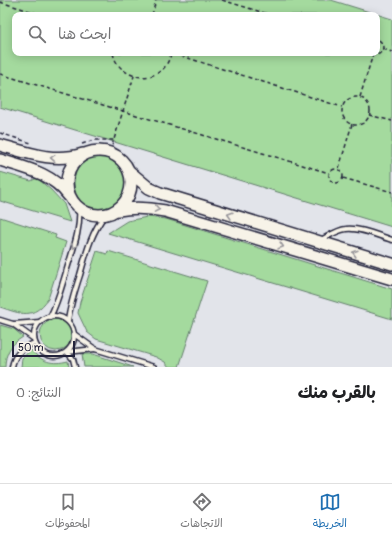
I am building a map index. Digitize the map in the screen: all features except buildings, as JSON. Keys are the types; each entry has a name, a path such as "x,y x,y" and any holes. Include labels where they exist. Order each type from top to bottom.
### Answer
{"street":[{"path":"0,145 40,157 54,159 104,150 110,152 119,157 126,164 132,181 130,193 124,204 118,210"},
{"path":"70,197 67,184 70,170 78,158 91,152"},
{"path":"0,160 44,175 63,188 79,208 93,215 105,215 130,207 142,207 165,211 392,279"},
{"path":"130,172 149,188 160,193 392,264"}],"lane":[{"path":"50,317 58,297 76,239 79,223 79,208"},
{"path":"68,321 72,301 92,236 105,215"},
{"path":"318,242 347,229 358,230 392,240"},
{"path":"13,324 40,322 50,317 61,317 68,321 74,334 74,342 67,352"},
{"path":"0,320 13,324 35,341 42,352 52,356 57,356 67,352 95,349"},
{"path":"35,341 35,331 40,322"},
{"path":"74,334 95,349 154,367"},
{"path":"12,367 15,356 20,350 35,341"},
{"path":"67,352 73,359 75,367"}],"path":[{"path":"153,12 156,0"},
{"path":"222,0 261,12"},
{"path":"0,2 33,12"},
{"path":"380,40 383,45 383,49 380,54"},
{"path":"383,49 392,52"},
{"path":"114,56 118,65 125,72 134,76 144,77 154,75 162,70 171,56"},
{"path":"181,56 342,107"},
{"path":"360,97 371,56"},
{"path":"0,74 329,173"},
{"path":"110,152 134,76"},
{"path":"360,97 368,104 370,109 369,115 362,123 352,124 345,119 342,107 344,103 351,98 360,97"},
{"path":"369,115 392,121"},
{"path":"338,168 352,124"},
{"path":"0,133 33,145"},
{"path":"79,145 94,140 114,140"},
{"path":"329,173 331,170 338,168"},
{"path":"338,168 342,170 343,178"},
{"path":"329,173 328,177 333,183 338,183 343,178"},
{"path":"343,178 392,192"}],"green space":[{"path":"0,0 331,0 370,12 12,12 12,56 380,56 380,15 392,19 392,227 0,107"},
{"path":"102,155 113,157 122,163 128,172 130,183 128,194 122,203 113,209 102,211 91,209 82,203 76,194 74,183 76,172 82,163 91,157"},
{"path":"0,172 31,181 37,178 64,204 70,222 0,201"},
{"path":"0,217 56,235 55,238 66,242 48,299 42,306 32,313 26,314 14,312 0,307"},
{"path":"147,217 166,219 392,289 392,319 108,233 127,221"},
{"path":"97,251 107,254 108,251 207,281 179,367 169,367 165,362 156,357 96,339 87,332 78,313 80,302"},
{"path":"53,319 59,319 69,326 72,335 71,341 65,348 59,351 53,351 43,344 40,338 40,332 47,322"},
{"path":"0,325 14,329 23,337 10,349 6,357 5,367 0,367"},
{"path":"31,350 43,360 48,362 57,363 68,361 69,367 21,367 22,358"},
{"path":"82,354 93,354 133,367 84,367"}]}
